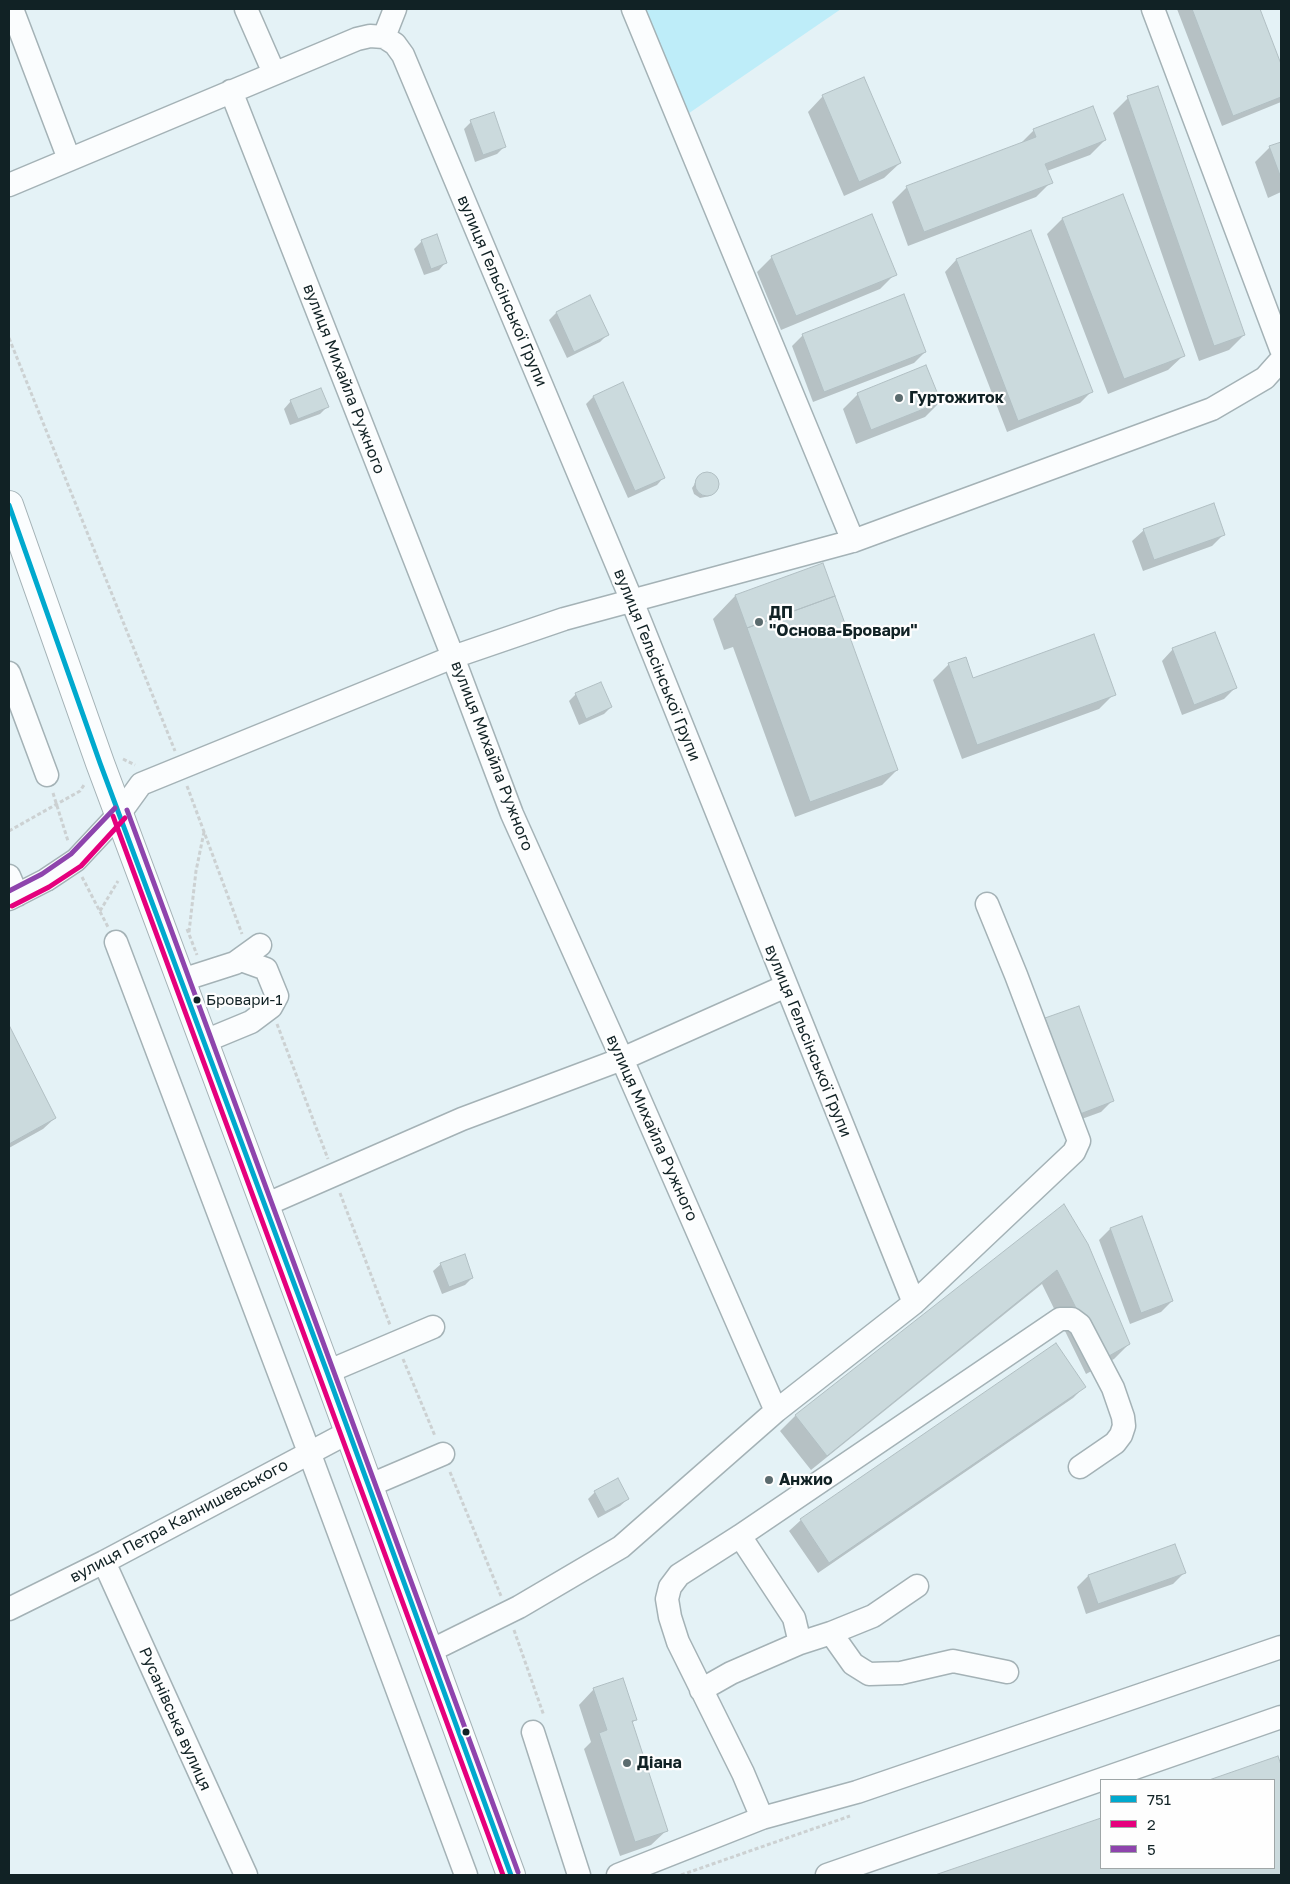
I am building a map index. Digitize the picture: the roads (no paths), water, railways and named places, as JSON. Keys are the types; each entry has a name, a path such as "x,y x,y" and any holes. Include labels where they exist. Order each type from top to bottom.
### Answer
{"main road":[{"path":"9,505 120,813 511,1875"}],"street":[{"path":"12,9 69,159"},
{"path":"246,9 274,73"},
{"path":"9,185 357,39 370,36 384,37 395,9"},
{"path":"633,9 853,541"},
{"path":"1152,9 1281,349"},
{"name":"вулиця Гельсінської Групи","path":"384,37 395,44 403,55 632,601 914,1303"},
{"name":"вулиця Михайла Ружного","path":"231,92 453,657 512,814 622,1059 776,1411"},
{"path":"11,890 46,880 76,860 120,813 141,784 453,657 564,619 853,541 1212,409 1264,378 1281,360"},
{"path":"9,673 47,775"},
{"path":"428,1652 508,1613 621,1547 776,1411 914,1303 1074,1152 1079,1141 987,904"},
{"path":"116,942 309,1452 466,1875"},
{"path":"182,980 236,963 250,953 266,969 277,996 271,1007 252,1022 205,1041"},
{"path":"265,1205 462,1119 622,1059 786,986"},
{"path":"762,1818 743,1773 678,1642 670,1617 667,1599 670,1587 679,1575 740,1536 1060,1319 1072,1319 1080,1324 1113,1388 1123,1418 1124,1426 1121,1435 1115,1443 1080,1467"},
{"path":"327,1372 433,1327"},
{"name":"вулиця Петра Калнишевського","path":"9,1609 104,1562 348,1432"},
{"path":"368,1486 443,1454"},
{"path":"740,1536 794,1618 800,1643"},
{"name":"Русанівська вулиця","path":"104,1562 246,1875"},
{"path":"702,1690 731,1673 800,1643 873,1616 917,1586"},
{"path":"831,1633 853,1664 869,1674 901,1673 953,1661 1007,1672"},
{"path":"627,1873 762,1818 857,1792 1281,1647"},
{"path":"1103,1779 1281,1718"},
{"path":"540,1728 579,1875"},
{"path":"827,1875 1100,1780"}],"place":[{"name":"Гуртожиток","path":"899,398"},
{"name":"ДП \"Основа-Бровари\"","path":"759,622"},
{"name":"Бровари-1","path":"197,1000"},
{"name":"Анжио","path":"769,1480"},
{"name":"Діана","path":"627,1763"}]}
